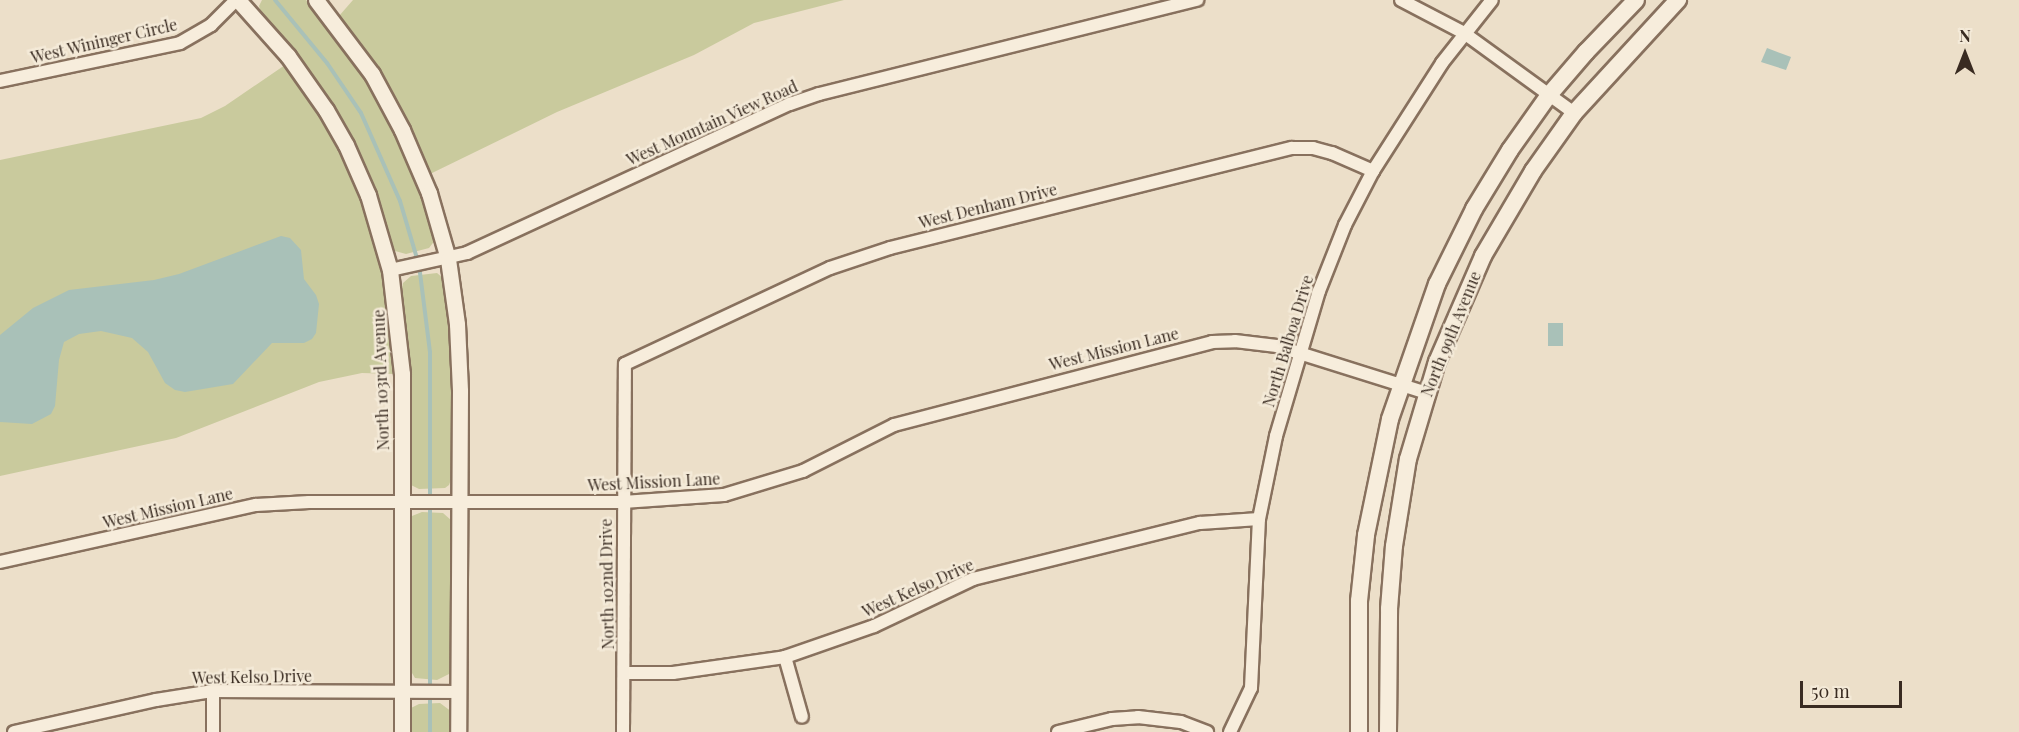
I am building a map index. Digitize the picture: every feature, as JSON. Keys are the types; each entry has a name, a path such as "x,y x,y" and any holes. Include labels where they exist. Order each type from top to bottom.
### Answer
{"main road":[{"name":"North 99th Avenue","path":"1359,732 1358,649 1366,535 1381,454 1400,385 1437,284 1474,209 1549,95 1636,0"},
{"name":"North 99th Avenue","path":"1388,732 1389,609 1394,546 1408,459 1427,393 1464,294 1493,237 1533,171 1574,113 1678,0"}],"street":[{"name":"West Wininger Circle","path":"0,81 180,43 211,25 237,0"},
{"name":"North 103rd Avenue","path":"237,0 288,56 341,135 369,195 390,270 402,374 402,732"},
{"path":"316,0 372,74 398,122 429,193 448,259 459,356 458,732"},
{"name":"West Mountain View Road","path":"390,270 467,253 790,104 819,94 1197,0"},
{"path":"1401,0 1464,33 1574,113"},
{"name":"North Balboa Drive","path":"1230,732 1251,688 1259,519 1276,436 1299,352 1319,291 1345,225 1373,171 1442,63 1492,0"},
{"name":"West Denham Drive","path":"625,364 830,268 890,248 1292,148 1312,148 1332,153 1373,171"},
{"name":"West Mission Lane","path":"0,562 256,505 309,502 623,502 689,500 724,495 756,488 803,471 894,424 1212,342 1258,342 1299,352 1427,393"},
{"name":"North 102nd Drive","path":"623,732 625,364"},
{"name":"West Kelso Drive","path":"625,673 673,673 785,657 874,626 973,579 1200,523 1259,519"},
{"path":"785,657 802,717"},
{"path":"213,691 213,732"},
{"name":"West Kelso Drive","path":"14,732 156,700 213,691 458,692"},
{"path":"1058,732 1112,719 1138,717 1181,722 1207,732"}],"green space":[{"path":"262,0 306,0 350,54 393,122 425,197 436,239 429,248 406,254 395,251 346,125 311,74 261,13 259,6"},
{"path":"353,0 844,0 754,23 694,55 557,112 430,174 398,103 367,53 339,16"},
{"path":"285,65 333,135 372,225 384,275 394,374 362,373 319,382 176,438 0,476 0,160 201,118 225,106"},
{"path":"437,273 444,279 451,340 452,477 445,488 419,489 411,485 408,472 408,348 402,288 403,283 411,276"},
{"path":"422,512 443,513 452,521 451,673 437,680 415,678 409,668 410,523 412,516"},
{"path":"440,703 452,712 452,732 409,732 411,708 419,704"}],"shaded area":[{"path":"1767,48 1791,57 1786,70 1761,62"},
{"path":"281,236 290,238 301,250 304,279 316,295 319,304 316,333 312,339 304,343 272,343 233,384 185,392 175,390 165,383 148,352 132,338 101,331 79,334 64,342 59,360 55,406 51,414 32,424 0,422 0,335 33,308 69,290 154,280 179,274"},
{"path":"1548,323 1563,323 1563,346 1548,346"}],"waterway":[{"path":"275,0 327,63 361,113 400,201 419,265 430,352 430,732"}]}
